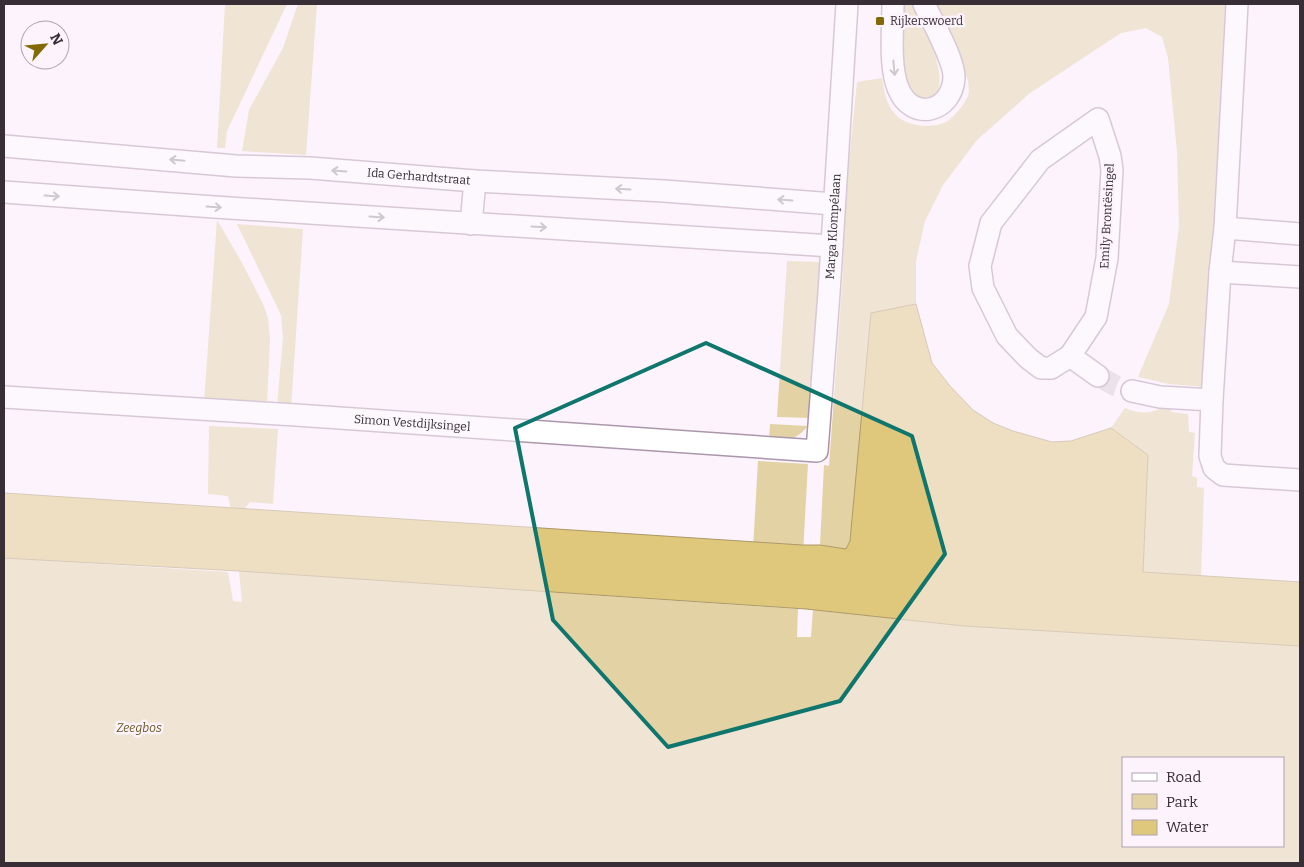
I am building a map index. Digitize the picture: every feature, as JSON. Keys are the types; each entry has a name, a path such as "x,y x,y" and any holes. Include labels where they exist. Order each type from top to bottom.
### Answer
{"street":[{"name":"Marga Klompélaan","path":"817,448 847,4"},
{"path":"893,4 894,72 898,87 903,98 914,109 926,110 935,108 945,101 951,90 954,78 946,50 924,4"},
{"path":"1237,4 1210,456 1214,468 1223,475 1300,480"},
{"name":"Emily Brontësingel","path":"1098,119 1110,156 1112,170 1107,258 1096,317 1070,356 1051,368 1041,368 1028,358 1007,336 983,288 980,266 991,223 1040,160 1098,119"},
{"name":"Ida Gerhardtstraat","path":"4,146 236,166 310,168 475,181 664,191 834,204"},
{"path":"471,224 475,181"},
{"path":"4,192 471,224 832,246"},
{"path":"1225,228 1300,234"},
{"path":"1220,272 1300,277"},
{"path":"1070,356 1098,376"},
{"path":"1132,391 1160,397 1212,400"},
{"name":"Simon Vestdijksingel","path":"4,397 817,451 817,448"}],"highlighted area":[{"path":"706,343 912,436 945,554 840,701 668,747 553,620 515,428"}],"green space":[{"path":"225,4 287,4 227,131 225,148 217,148"},
{"path":"298,4 317,4 306,155 242,151 249,110 283,48"},
{"path":"901,4 915,4 935,53 940,80 937,91 931,97 925,99 909,93 906,82 901,38"},
{"path":"933,4 1225,4 1205,387 1169,384 1138,377 1169,304 1179,227 1177,151 1168,58 1162,37 1146,28 1121,33 1030,93 977,140 943,185 925,221 916,261 916,304 871,313 850,541 846,549 820,545 824,465 829,466 842,287 846,192 857,82 882,78 889,106 895,114 906,122 921,126 936,125 949,120 954,115 968,96 968,80"},
{"path":"217,220 241,261 268,318 270,339 267,406 204,402"},
{"path":"237,224 303,229 291,408 277,406 283,337 281,315"},
{"path":"787,261 820,262 811,418 777,417"},
{"path":"1172,405 1171,412 1188,414 1189,432 1195,433 1192,476 1197,478 1197,487 1204,488 1201,576 1143,572 1148,455 1111,428 1125,408 1144,413"},
{"path":"770,424 808,426 799,435 786,440 769,439"},
{"path":"209,426 278,429 273,504 250,502 244,509 231,509 228,496 208,494"},
{"path":"758,461 808,464 803,553 753,549"},
{"name":"Zeegbos","path":"4,558 228,572 233,601 242,602 239,571 798,609 797,637 811,637 813,610 964,626 1300,646 1300,863 4,863"}],"water":[{"path":"916,304 932,363 950,386 973,410 993,423 1052,442 1071,441 1111,428 1148,455 1143,572 1300,582 1300,646 964,626 806,609 239,571 4,558 4,493 820,545 846,549 850,541 871,313"}],"tunnel":[{"path":"1098,376 1116,386 1132,391"}],"place":[{"name":"Rijkerswoerd","path":"880,21"}]}
